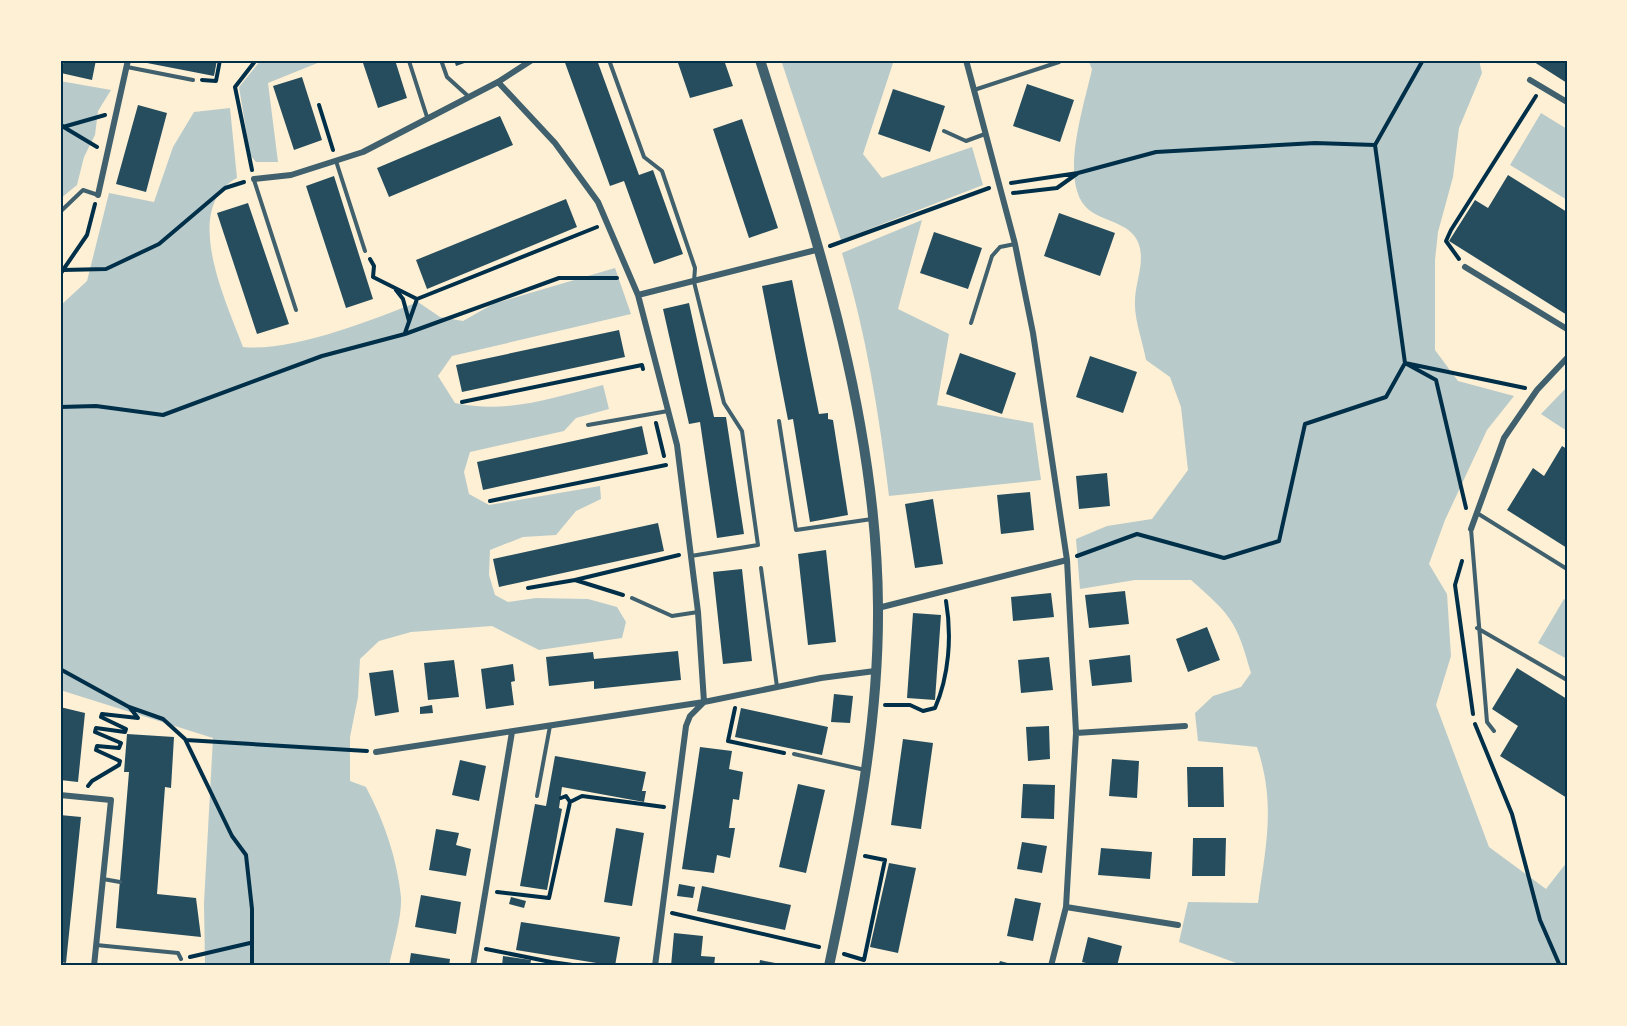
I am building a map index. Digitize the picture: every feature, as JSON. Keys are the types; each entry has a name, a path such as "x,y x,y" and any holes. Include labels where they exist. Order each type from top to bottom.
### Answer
{"street":[{"path":"254,179 291,175 363,152 498,82 532,60"},
{"path":"760,60 820,249 846,355 865,456 872,518 878,608 873,705 866,770 852,855 829,966"},
{"path":"966,60 1015,244 1033,333 1067,560 1076,733 1066,907 1051,966"},
{"path":"98,195 128,63"},
{"path":"1530,80 1567,102"},
{"path":"498,82 555,143 598,202 638,295 677,445 698,612 704,702 690,717 686,726 655,966"},
{"path":"638,295 820,249"},
{"path":"1466,267 1567,329"},
{"path":"1471,529 1504,438 1537,390 1567,358"},
{"path":"878,608 1067,560"},
{"path":"376,752 704,702 874,671"},
{"path":"1076,733 1185,726"},
{"path":"473,966 512,732"},
{"path":"60,795 111,800 94,966"},
{"path":"1066,907 1178,925"}],"lane":[{"path":"441,60 447,77 468,96"},
{"path":"609,60 644,157 662,171 695,268 694,282 724,403 742,431 758,544 691,556"},
{"path":"409,61 427,117"},
{"path":"974,90 1059,62"},
{"path":"128,63 194,80"},
{"path":"944,131 966,141 985,134"},
{"path":"336,161 365,250"},
{"path":"254,179 260,190 296,310"},
{"path":"60,212 83,190 98,195"},
{"path":"970,323 992,256 1000,247 1015,244"},
{"path":"588,425 668,411"},
{"path":"779,421 796,530 872,518"},
{"path":"1477,513 1567,569"},
{"path":"1471,529 1477,628 1487,722 1494,731"},
{"path":"761,568 777,688"},
{"path":"632,598 672,616 698,612"},
{"path":"1477,628 1567,680"},
{"path":"537,796 550,725"},
{"path":"794,754 866,770"},
{"path":"103,879 120,882"},
{"path":"96,945 178,953 181,959"}],"path":[{"path":"194,80 216,81 220,60"},
{"path":"61,272 106,269 159,244 225,188 254,179 235,87 256,60"},
{"path":"1067,560 1137,534 1224,558 1279,541 1305,424 1386,397 1405,363 1375,145 1423,60"},
{"path":"1466,267 1446,241 1542,87"},
{"path":"319,105 336,161"},
{"path":"61,126 117,112"},
{"path":"61,126 108,153"},
{"path":"820,249 999,184 1078,173 1156,152 1315,143 1375,145"},
{"path":"1001,195 1057,188 1078,173"},
{"path":"61,272 87,236 98,195"},
{"path":"374,266 373,277 417,299 607,223"},
{"path":"60,407 96,406 162,415 321,356 405,334 559,278 631,278"},
{"path":"393,287 404,300 409,323"},
{"path":"405,334 417,299"},
{"path":"1405,363 1537,390"},
{"path":"1405,363 1436,380 1471,529 1455,585 1476,730 1512,814 1540,920 1560,966"},
{"path":"462,402 642,365 644,375"},
{"path":"654,414 668,473"},
{"path":"490,501 666,463"},
{"path":"681,544 684,564"},
{"path":"528,588 574,580 682,554"},
{"path":"574,580 632,598"},
{"path":"873,705 910,705 923,711 934,708 944,687 950,624 944,591"},
{"path":"60,669 129,707 163,719 185,740 232,836 246,855 252,909 252,966"},
{"path":"738,695 728,741 794,754"},
{"path":"80,797 92,781 119,765 120,761 96,750 97,746 119,748 121,743 94,732 96,728 125,732 126,729 101,717 102,714 138,718 129,707"},
{"path":"185,740 376,752"},
{"path":"486,890 549,898 570,802 566,796 561,798"},
{"path":"570,802 582,796 676,809"},
{"path":"854,957 864,960 885,860 873,857"},
{"path":"662,911 833,950"},
{"path":"476,947 550,964 580,966"}],"shaded area":[{"path":"261,60 325,60 268,83 278,162 256,162 250,155 239,87"},
{"path":"781,60 894,60 863,154 882,178 972,147 983,185 841,240"},
{"path":"1088,60 1479,60 1482,73 1459,128 1453,177 1438,232 1435,260 1435,350 1458,381 1514,396 1487,430 1445,520 1429,564 1447,594 1451,656 1436,705 1489,847 1546,889 1567,862 1567,966 1236,966 1236,963 1179,942 1188,902 1258,903 1268,825 1268,806 1263,768 1257,747 1198,741 1195,713 1213,696 1241,687 1251,673 1236,630 1224,611 1191,580 1135,580 1080,589 1076,539 1107,526 1152,519 1188,470 1181,407 1170,377 1146,360 1137,323 1135,294 1141,264 1138,242 1123,226 1089,210 1080,198 1075,182 1076,142 1092,69"},
{"path":"60,81 111,90 98,111 95,135 84,157 77,185 60,199"},
{"path":"230,108 237,178 220,192 212,211 210,233 219,282 243,347 285,345 308,340 418,302 440,317 463,321 493,304 615,268 631,314 452,356 438,376 455,403 474,406 512,406 603,385 609,409 576,418 564,431 470,452 464,472 469,494 489,505 600,486 601,499 576,511 556,535 523,537 490,550 489,575 495,595 508,602 536,598 588,599 617,607 626,622 622,638 539,650 492,626 411,632 379,641 360,659 358,697 350,737 350,781 366,787 384,826 396,868 401,905 389,966 205,966 204,903 213,738 60,690 60,306 87,281 109,193 154,202 173,147 194,112"},
{"path":"1541,113 1567,129 1567,200 1510,165"},
{"path":"922,220 898,309 949,334 937,405 1033,423 1041,480 889,496 871,373 842,253"},
{"path":"1567,387 1567,431 1541,414"},
{"path":"1564,599 1567,601 1567,659 1538,643"}],"building":[{"path":"64,60 96,60 92,80 61,73"},
{"path":"148,60 217,60 214,76 147,63"},
{"path":"362,60 395,60 407,98 378,108"},
{"path":"454,60 473,60 456,66"},
{"path":"564,60 597,60 639,175 653,170 683,254 654,264 624,181 610,186"},
{"path":"677,60 724,60 733,86 690,98"},
{"path":"1531,60 1567,60 1567,83"},
{"path":"302,77 322,140 294,150 273,86"},
{"path":"1027,84 1074,100 1060,142 1013,126"},
{"path":"893,89 945,106 930,152 878,134"},
{"path":"138,105 167,113 146,192 116,184"},
{"path":"500,116 513,145 389,197 377,168"},
{"path":"742,119 778,228 749,238 713,129"},
{"path":"1508,175 1567,212 1567,315 1449,241 1475,200 1488,208"},
{"path":"334,176 373,299 346,308 306,186"},
{"path":"566,199 577,227 427,289 416,260"},
{"path":"248,203 289,324 257,334 217,213"},
{"path":"1059,213 1115,233 1100,276 1044,256"},
{"path":"934,232 982,248 968,289 920,273"},
{"path":"792,280 819,414 828,413 828,419 833,420 848,515 810,522 793,419 788,420 762,286"},
{"path":"689,303 714,417 726,417 744,534 717,538 700,422 689,424 663,309"},
{"path":"619,330 625,357 462,392 456,365"},
{"path":"960,353 1016,373 1002,414 946,394"},
{"path":"1090,356 1137,372 1123,413 1076,397"},
{"path":"642,426 648,454 483,490 477,462"},
{"path":"1562,446 1567,449 1567,548 1507,510 1533,468 1544,476"},
{"path":"1107,473 1110,506 1079,509 1076,476"},
{"path":"1030,492 1034,530 1001,534 997,495"},
{"path":"933,499 943,564 915,568 905,504"},
{"path":"658,523 664,551 499,587 493,559"},
{"path":"826,550 836,642 808,645 798,554"},
{"path":"742,569 752,661 723,664 713,572"},
{"path":"1125,591 1129,624 1089,628 1085,595"},
{"path":"1051,593 1054,617 1013,621 1011,597"},
{"path":"913,613 941,615 935,700 907,698"},
{"path":"1207,627 1220,660 1188,672 1176,639"},
{"path":"678,651 681,680 594,689 594,681 549,686 546,657 593,652 594,659"},
{"path":"1130,655 1132,682 1092,686 1089,660"},
{"path":"1049,657 1053,690 1021,693 1018,660"},
{"path":"454,660 459,697 428,700 424,663"},
{"path":"513,664 515,681 511,682 514,705 486,709 481,669"},
{"path":"1517,668 1567,699 1567,798 1500,756 1518,726 1492,709"},
{"path":"393,670 399,712 375,716 369,673"},
{"path":"834,694 853,696 850,723 831,722"},
{"path":"432,705 433,713 420,714 420,707"},
{"path":"60,707 85,713 78,782 60,780"},
{"path":"741,708 828,727 822,755 735,737"},
{"path":"1049,726 1050,759 1028,761 1026,727"},
{"path":"127,734 174,737 171,788 165,787 157,894 196,898 201,937 116,928 129,772 124,772"},
{"path":"903,739 933,743 921,829 891,825"},
{"path":"700,747 732,751 729,769 743,772 739,800 733,799 729,828 735,828 730,858 717,855 714,873 682,869"},
{"path":"555,756 646,772 642,791 646,791 644,802 562,787 559,808 562,809 547,890 520,886 535,804 546,806"},
{"path":"1112,759 1139,761 1137,798 1109,796"},
{"path":"460,760 486,766 479,801 452,795"},
{"path":"1187,767 1223,767 1224,807 1188,807"},
{"path":"798,784 825,790 806,873 779,867"},
{"path":"1023,784 1055,785 1054,819 1021,818"},
{"path":"60,815 81,817 66,963 60,962"},
{"path":"616,828 644,833 632,906 604,902"},
{"path":"436,829 459,833 456,845 471,849 466,876 429,870"},
{"path":"1193,838 1226,838 1225,876 1192,876"},
{"path":"1022,842 1047,846 1042,873 1017,869"},
{"path":"1101,848 1152,852 1150,879 1098,875"},
{"path":"889,863 916,868 898,953 870,947"},
{"path":"679,884 695,887 693,898 677,896"},
{"path":"702,886 791,905 785,930 697,911"},
{"path":"421,895 461,902 456,934 415,927"},
{"path":"511,897 526,901 524,908 509,904"},
{"path":"1015,898 1041,903 1033,941 1007,936"},
{"path":"521,922 620,937 615,966 516,950"},
{"path":"674,933 703,936 701,956 715,957 714,966 671,966"},
{"path":"1088,937 1122,946 1117,966 1098,966 1082,962"},
{"path":"411,953 450,959 449,966 409,966"},
{"path":"503,956 531,960 530,966 502,966"},
{"path":"760,960 786,965 759,966"},
{"path":"1000,961 1015,965 1015,966 998,966"}]}
